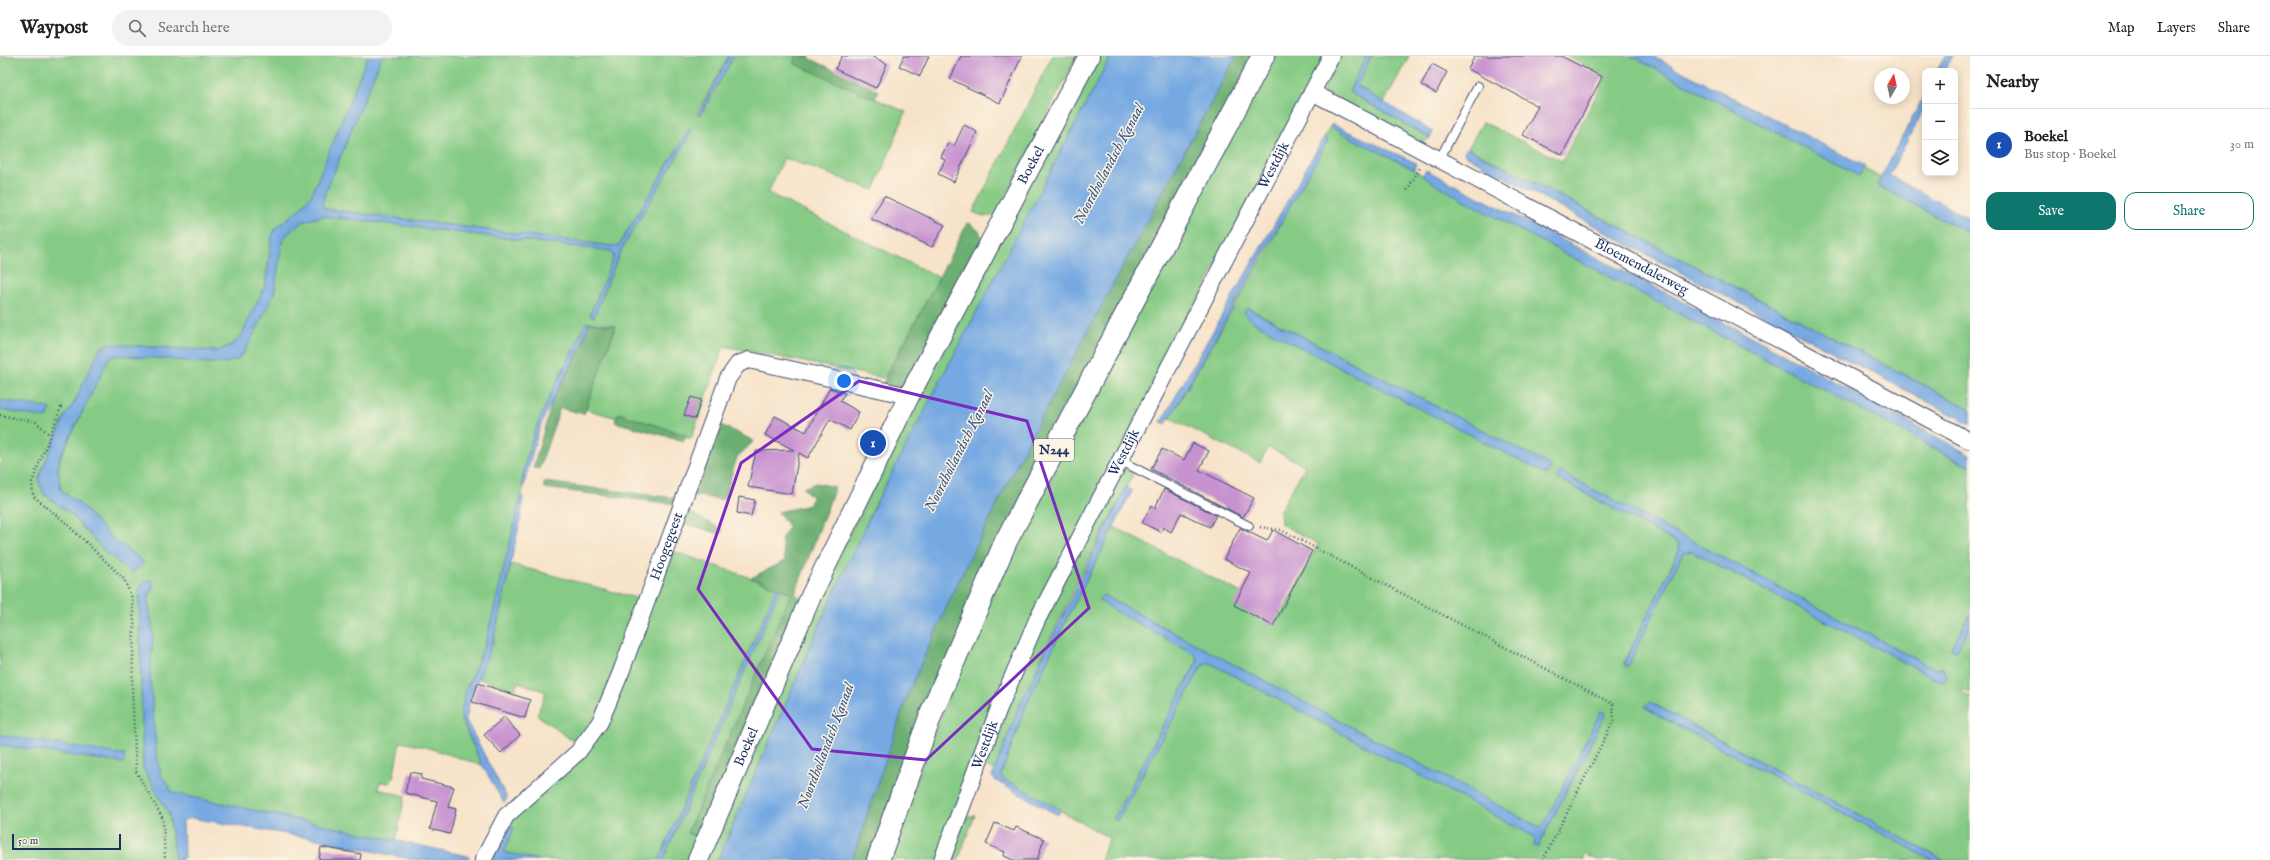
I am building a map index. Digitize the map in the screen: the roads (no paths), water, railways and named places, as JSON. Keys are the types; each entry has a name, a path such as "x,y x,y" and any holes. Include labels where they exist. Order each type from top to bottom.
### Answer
{"main road":[{"name":"N244","path":"878,860 933,709 1006,541 1263,56"}],"street":[{"name":"Boekel","path":"698,860 811,596 909,396 1090,56"},
{"name":"Westdijk","path":"942,860 999,708 1037,620 1331,56"},
{"name":"Bloemendalerweg","path":"1312,92 1970,441"},
{"name":"Hoogegeest","path":"483,860 506,816 578,752 600,722 621,672 728,378 738,364 749,360 909,396"}],"lane":[{"path":"1433,157 1478,86"},
{"path":"1121,461 1249,526"}],"water":[{"path":"368,56 382,56 325,194 322,203 325,209 611,246 619,245 689,129 692,131 620,252 594,317 590,315 614,256 611,251 324,216 304,221 288,233 282,242 274,294 248,346 237,360 225,363 209,363 117,355 109,358 60,457 58,470 61,490 81,505 116,542 142,560 143,564 132,573 107,554 71,514 44,494 39,483 39,477 65,416 73,405 99,350 108,344 218,351 233,344 242,334 265,286 272,236 276,228 302,207 312,194"},
{"path":"729,56 734,56 701,114 698,115"},
{"name":"Noordhollandsch Kanaal","path":"1111,56 1236,56 1025,448 956,586 908,693 852,860 718,860 829,603 875,505"},
{"path":"1366,56 1371,56 1357,86 1433,132 1430,138 1349,92"},
{"path":"1631,56 1652,56 1865,166 1859,176"},
{"path":"1945,56 1953,56 1946,68 1939,68"},
{"path":"1922,100 1922,113 1889,175 1970,219 1970,234 1877,185"},
{"path":"1332,124 1416,163 1414,169 1339,132 1330,126"},
{"path":"1324,137 1328,140 1166,424 1161,422"},
{"path":"1467,148 1970,409 1970,424 1642,252 1465,155 1464,152"},
{"path":"1426,170 1756,339 1970,455 1970,467 1465,201 1422,176"},
{"path":"1247,308 1551,466 1550,471 1546,474 1277,335 1253,322 1244,313"},
{"path":"586,322 589,323 585,334 540,427 524,485 522,485 525,463 531,442 548,401"},
{"path":"0,400 50,408 47,418 0,410"},
{"path":"1560,472 1935,669 1942,667 1946,676 1942,682 1691,551 1683,553 1628,666 1625,666 1624,664 1679,551 1677,543 1557,478"},
{"path":"1126,487 1132,491 1067,618 1026,706 1001,774 1002,778 1060,809 1059,814 1056,814 996,781 992,777 1021,702"},
{"path":"521,496 523,497 521,517 493,642 470,698 466,720 507,798 504,803 482,765 460,715 466,690 486,642"},
{"path":"150,580 154,583 148,600 153,632 150,676 156,752 161,775 173,793 468,856 469,860 414,860 316,839 191,818 183,820 184,858 175,859 169,814 143,768 139,590 143,583"},
{"path":"777,587 780,589 663,860 659,860"},
{"path":"1103,595 1537,826 1543,826 1601,711 1606,713 1538,847 1534,846 1535,837 1210,663 1203,664 1117,821 1114,818 1198,660 1193,653 1124,616 1098,600"},
{"path":"1970,614 1970,626 1956,651 1951,649"},
{"path":"1649,702 1943,860 1932,860 1665,719 1645,707"},
{"path":"0,735 125,755 123,763 0,745"},
{"path":"511,826 514,828 504,852 538,860 493,860"}],"place":[{"name":"Boekel","path":"873,443"}]}
